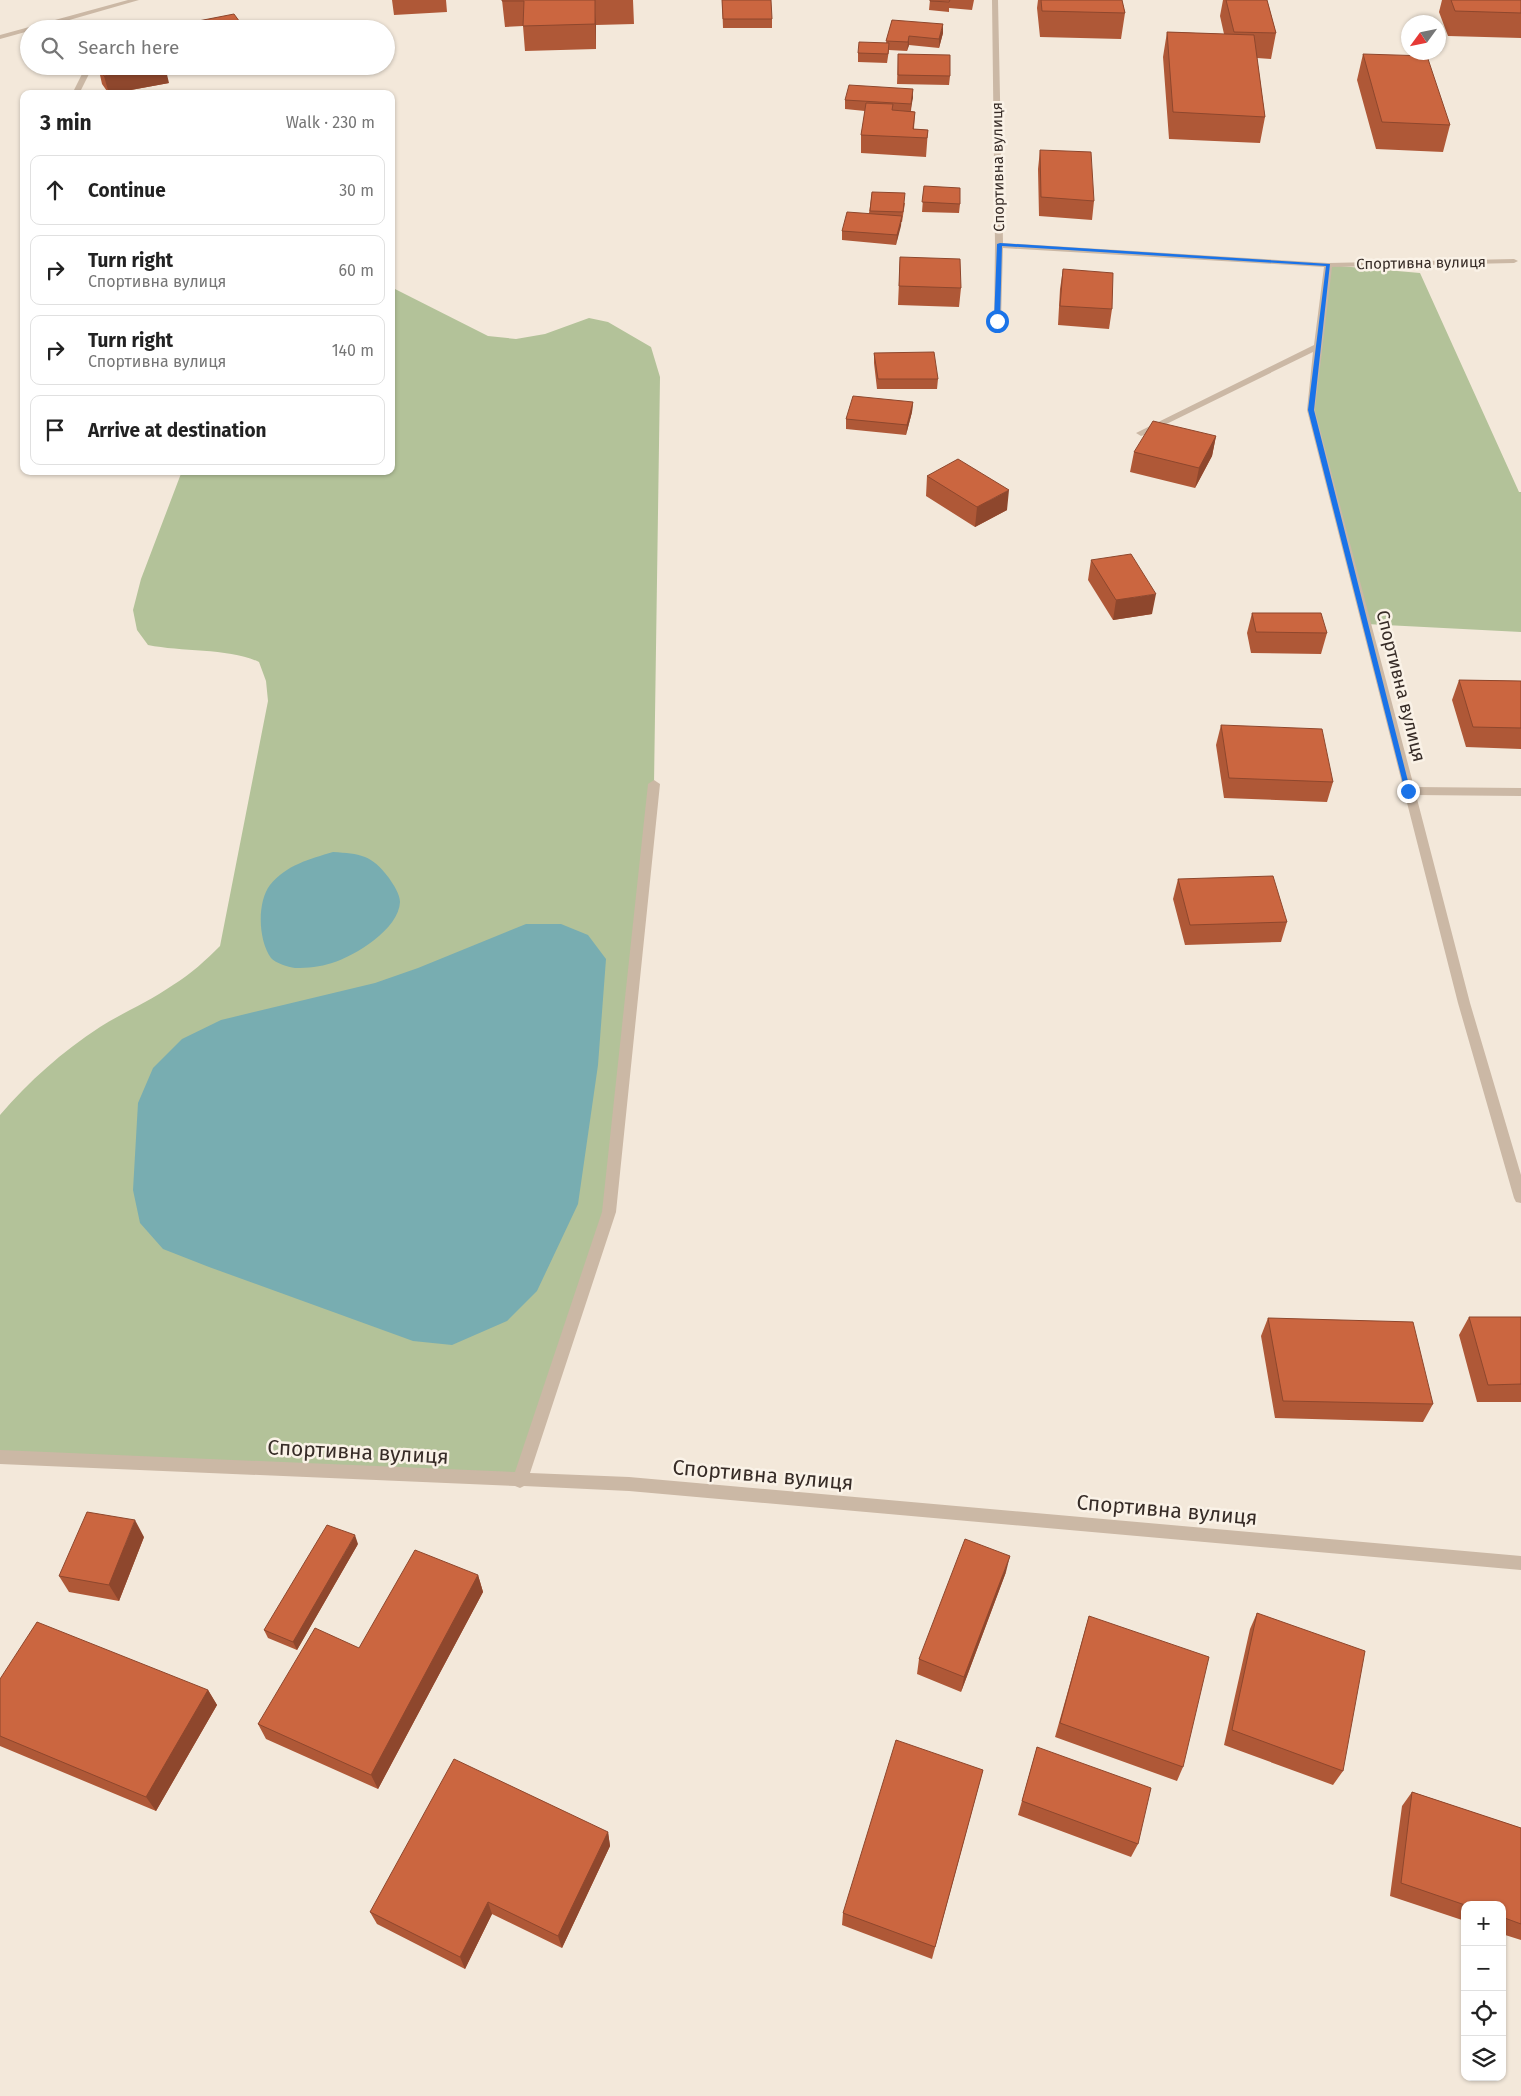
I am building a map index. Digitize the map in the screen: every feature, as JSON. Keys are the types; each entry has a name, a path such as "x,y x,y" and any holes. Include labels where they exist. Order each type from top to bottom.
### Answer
{"street":[{"path":"59,20 136,0"},
{"name":"Спортивна вулиця","path":"995,0 1000,244 1328,265 1514,261"},
{"path":"0,37 20,31"},
{"path":"77,90 85,75"},
{"path":"997,321 1000,244"},
{"name":"Спортивна вулиця","path":"1328,265 1311,410 1464,1003 1521,1198"},
{"path":"1141,433 1319,346"},
{"path":"520,1481 609,1212 654,784"},
{"path":"1408,791 1521,792"},
{"name":"Спортивна вулиця","path":"0,1457 520,1481 629,1484 1521,1563"}],"green space":[{"path":"1328,265 1420,273 1519,492 1521,492 1521,632 1366,624 1311,410"},
{"path":"395,289 488,336 516,339 545,334 589,318 608,322 651,347 660,377 654,784 609,1212 520,1481 0,1458 0,1115 34,1079 72,1047 118,1016 180,981 220,946 268,701 266,681 259,662 234,654 148,645 137,630 133,610 141,579 180,475 395,475"}],"water":[{"path":"333,852 364,857 383,870 398,892 400,902 398,912 384,931 363,948 352,954 332,963 314,967 295,968 285,966 271,958 264,941 261,911 266,892 283,872 307,860"},
{"path":"526,924 561,924 588,935 606,959 598,1065 578,1204 537,1291 507,1321 452,1345 413,1341 163,1249 140,1223 133,1190 138,1103 153,1068 182,1039 221,1020 375,983 418,968"}],"building":[{"path":"502,0 595,0 595,24 523,26 524,1"},
{"path":"722,0 771,0 772,19 723,19"},
{"path":"930,0 950,0 949,2"},
{"path":"1041,0 1122,0 1125,13 1042,11"},
{"path":"1226,0 1267,0 1276,33 1234,32"},
{"path":"1451,0 1521,0 1521,13 1455,11"},
{"path":"234,14 238,20 203,20"},
{"path":"892,20 943,24 939,39 909,36 908,42 886,41"},
{"path":"1167,32 1254,35 1265,117 1173,112"},
{"path":"859,42 889,43 888,54 858,53"},
{"path":"898,54 950,55 950,76 898,75"},
{"path":"1363,54 1401,55 1401,60 1428,60 1450,125 1382,122"},
{"path":"849,85 913,89 911,104 845,100"},
{"path":"866,103 893,104 892,110 915,112 913,129 928,130 927,138 861,135"},
{"path":"1040,150 1091,152 1094,201 1041,197"},
{"path":"924,186 960,188 960,204 922,202"},
{"path":"872,192 905,193 903,212 870,211"},
{"path":"847,212 902,216 897,235 842,231"},
{"path":"900,257 960,259 961,288 899,286"},
{"path":"1063,269 1113,273 1112,309 1060,306"},
{"path":"934,352 938,379 878,379 874,353"},
{"path":"853,396 913,402 907,425 846,419"},
{"path":"1153,421 1216,436 1199,468 1134,452"},
{"path":"958,459 1009,490 977,507 927,476"},
{"path":"1131,554 1156,594 1116,600 1091,560"},
{"path":"1252,613 1321,613 1327,633 1256,632"},
{"path":"1459,680 1521,681 1521,728 1473,727"},
{"path":"1221,725 1322,729 1333,782 1229,778"},
{"path":"1273,876 1287,922 1190,925 1178,879"},
{"path":"1469,1317 1521,1317 1521,1384 1488,1385"},
{"path":"1268,1318 1413,1322 1433,1404 1283,1401"},
{"path":"87,1512 135,1520 109,1585 59,1576"},
{"path":"327,1525 355,1535 293,1642 264,1630"},
{"path":"965,1539 1010,1556 964,1677 919,1659"},
{"path":"415,1550 478,1575 371,1775 258,1724 315,1628 359,1648"},
{"path":"1257,1613 1365,1651 1343,1771 1232,1730"},
{"path":"1089,1616 1209,1657 1183,1767 1060,1723"},
{"path":"37,1622 208,1690 146,1797 0,1736 0,1679"},
{"path":"896,1740 983,1770 935,1947 843,1913"},
{"path":"1037,1747 1151,1788 1138,1844 1022,1801"},
{"path":"454,1759 608,1832 558,1936 488,1902 460,1957 370,1912"},
{"path":"1412,1792 1521,1828 1521,1924 1506,1918 1506,1901 1461,1901 1461,1904 1401,1883"}],"route":[{"path":"997,321 1000,244 1328,265 1311,410 1408,791"}]}
